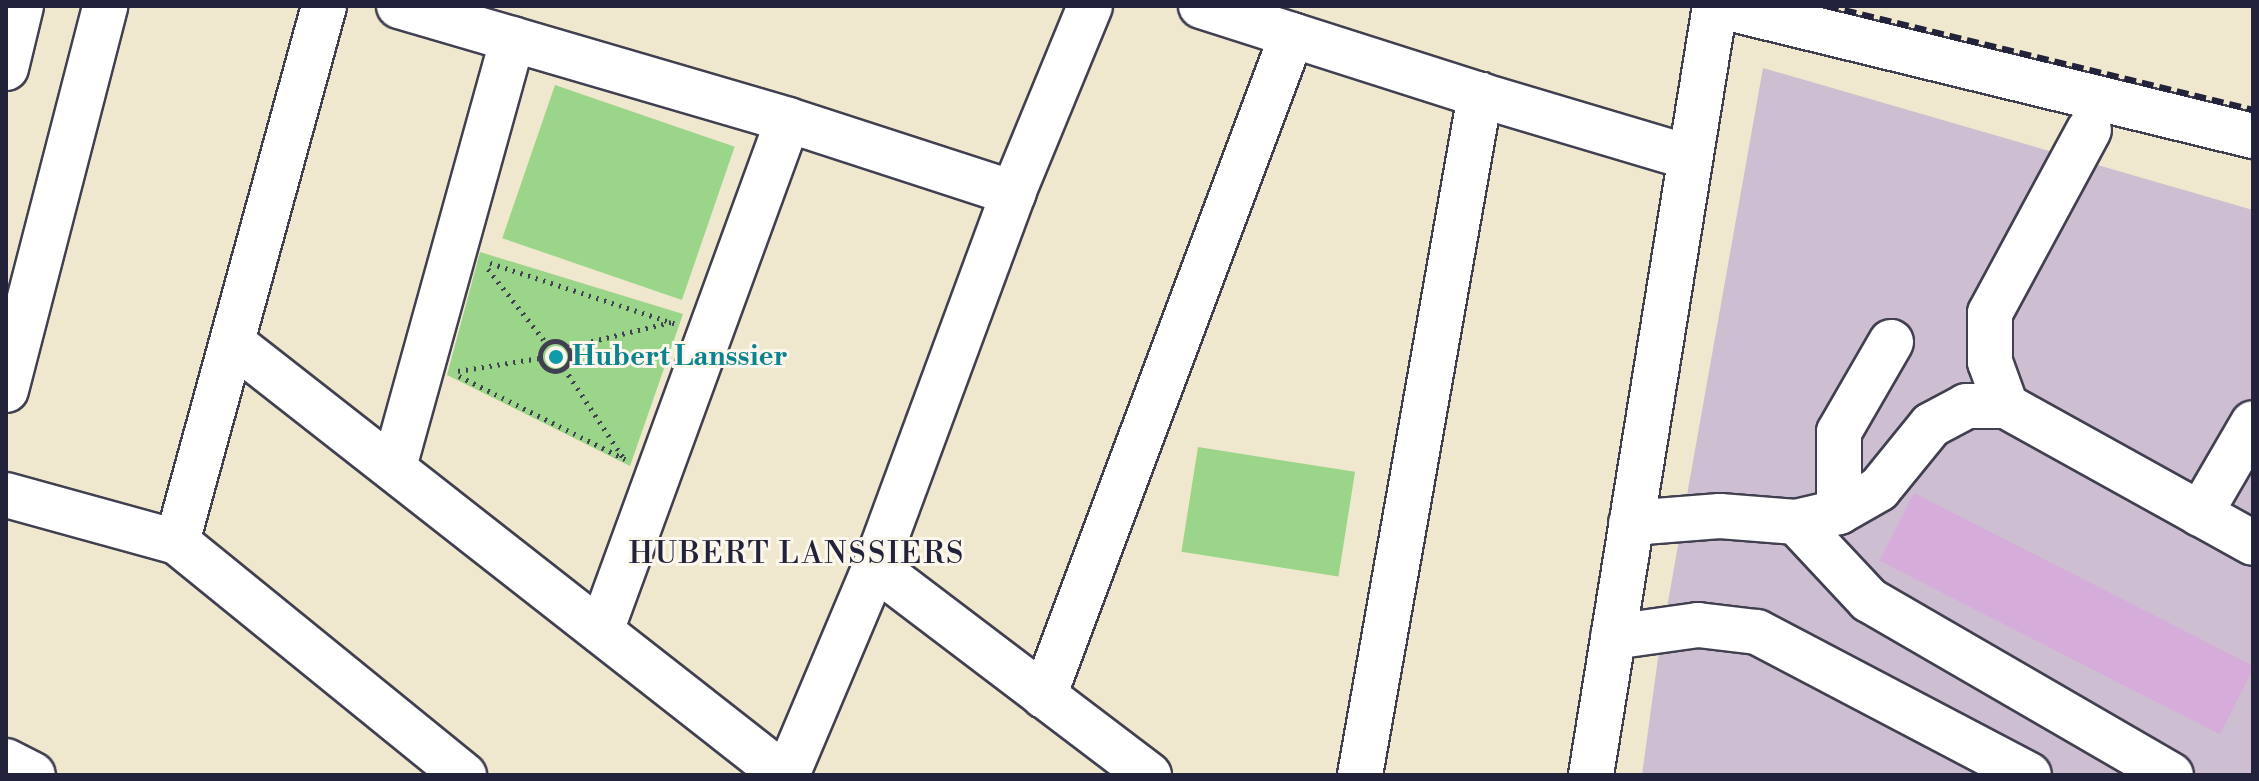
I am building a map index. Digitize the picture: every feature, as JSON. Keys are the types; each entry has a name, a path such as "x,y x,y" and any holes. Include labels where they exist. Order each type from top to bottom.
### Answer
{"street":[{"path":"6,68 21,6"},
{"path":"6,390 105,6"},
{"path":"177,542 234,344 324,6"},
{"path":"399,6 788,120 1013,193"},
{"path":"234,344 786,775 875,567 1013,193 1090,6"},
{"path":"1201,6 1688,157"},
{"path":"1591,775 1688,157 1717,6 2253,136"},
{"path":"1044,696 1292,35"},
{"path":"394,467 513,39"},
{"path":"1360,775 1480,95"},
{"path":"601,631 637,460 690,328 788,120"},
{"path":"2006,406 1990,362 1990,313 2089,130"},
{"path":"1839,512 1836,474 1839,432 1891,342"},
{"path":"1631,523 1720,516 1796,522 1839,512 1879,489 1931,425 1966,406 2006,406 2253,543"},
{"path":"2200,514 2253,423"},
{"path":"6,495 177,542 464,775"},
{"path":"1796,522 1869,600 2171,775"},
{"path":"875,567 1149,775"},
{"path":"1613,637 1698,625 1757,632 2029,775"},
{"path":"6,761 33,775"}],"path":[{"path":"547,344 482,261 690,328"},
{"path":"667,336 690,328"},
{"path":"547,344 561,342 568,347 690,328"},
{"path":"540,358 547,344"},
{"path":"540,358 549,370 564,368 569,362 568,347"},
{"path":"540,358 451,372 637,460"},
{"path":"564,368 637,460"}],"shaded area":[{"path":"1763,68 2253,210 2253,775 1642,775 1658,658"}],"green space":[{"path":"555,85 735,147 682,300 502,238"},
{"path":"480,252 683,314 630,466 447,375"},
{"path":"1198,447 1355,472 1338,577 1181,552"}],"building":[{"path":"1914,493 2253,666 2220,734 1879,561"}],"railway":[{"path":"1827,6 2253,110"}],"place":[{"name":"Hubert Lanssier","path":"556,357"}],"district":[{"name":"HUBERT LANSSIERS","path":"797,554"}]}
